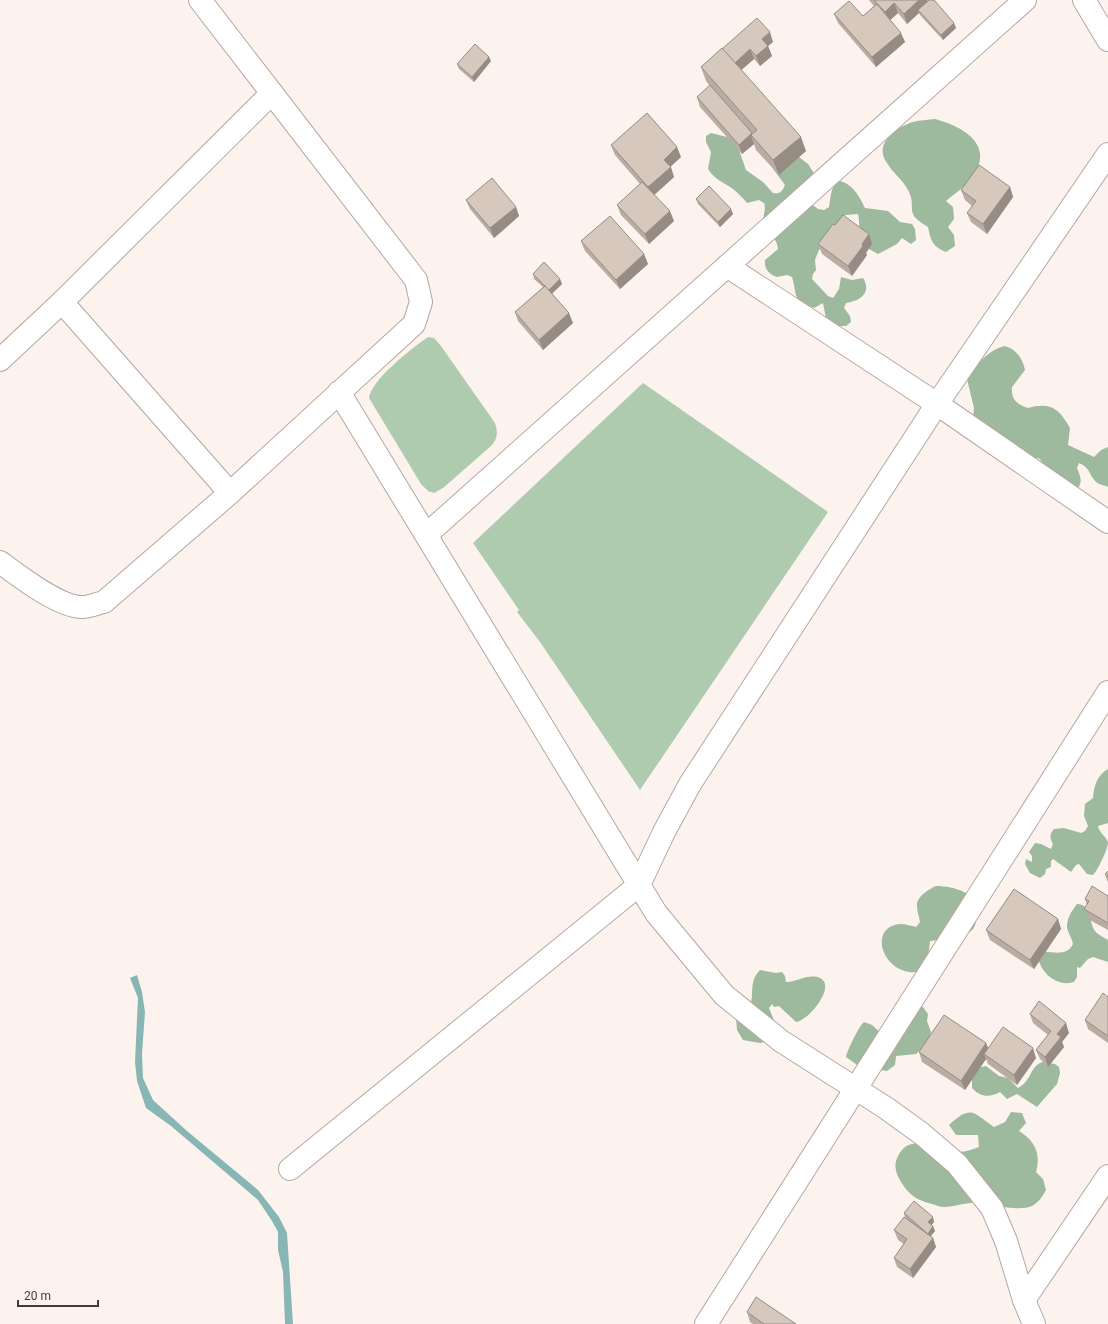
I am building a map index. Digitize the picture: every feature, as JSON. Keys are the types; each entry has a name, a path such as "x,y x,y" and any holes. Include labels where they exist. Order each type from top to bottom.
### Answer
{"street":[{"path":"0,562 28,582 66,604 83,607 104,602 230,493 414,324 420,302 416,280 200,0"},
{"path":"426,535 1025,0"},
{"path":"1084,0 1108,40"},
{"path":"0,360 62,302 272,93"},
{"path":"290,1169 638,885 690,784 937,404 1108,154"},
{"path":"727,266 937,404 1108,522"},
{"path":"62,302 230,493"},
{"path":"339,392 656,913 724,995 781,1041 857,1089 922,1134 957,1164 992,1208 1006,1241 1024,1300 1034,1324"},
{"path":"706,1324 857,1089 1108,692"},
{"path":"1024,1300 1108,1176"}],"green space":[{"path":"935,119 953,125 970,136 976,142 980,159 977,170 971,179 946,201 953,207 954,219 948,227 954,235 955,246 946,252 935,245 931,239 928,227 915,217 912,210 911,196 908,190 883,156 885,143 888,137 894,132 906,124 921,120"},
{"path":"711,133 727,137 739,150 746,170 763,182 773,193 780,192 785,185 771,166 774,162 799,157 808,164 817,178 810,203 818,209 824,210 829,207 832,189 839,181 844,182 852,188 858,195 865,208 888,211 900,222 912,224 915,229 916,240 911,244 902,238 897,244 878,254 863,245 860,241 858,214 846,215 841,218 819,250 815,260 816,270 812,279 828,296 833,298 839,289 841,277 852,280 863,278 865,283 866,292 864,295 856,300 846,303 844,308 850,316 851,322 846,326 836,326 826,319 823,303 814,308 801,302 796,296 792,277 787,275 777,277 768,271 765,266 765,260 778,249 776,242 764,221 764,203 759,200 747,203 735,191 710,172 708,169 711,152 706,142 706,136"},
{"path":"428,337 434,338 441,346 495,423 497,433 491,446 443,488 434,493 428,491 421,484 369,398 371,391 384,374 403,356"},
{"path":"1005,346 1016,352 1023,362 1025,370 1012,387 1013,395 1016,401 1028,408 1048,406 1058,411 1070,428 1068,445 1094,457 1101,450 1108,447 1108,487 1096,482 1087,469 1079,463 1077,468 1081,481 1078,488 1043,464 1040,459 1025,454 973,419 974,408 967,379 988,354"},
{"path":"643,383 828,512 640,790 540,642 517,612 519,610 473,543"},
{"path":"1108,769 1108,823 1098,826 1106,838 1108,845 1100,864 1093,875 1087,874 1079,864 1076,865 1071,872 1053,859 1051,861 1051,867 1046,869 1045,874 1040,878 1030,873 1025,864 1026,859 1032,862 1032,856 1029,852 1035,843 1051,849 1053,844 1051,835 1054,829 1064,828 1081,833 1085,831 1088,826 1084,816 1085,804 1093,798 1097,781 1101,774"},
{"path":"936,886 954,888 967,894 975,910 975,927 963,936 930,941 928,958 919,972 906,971 896,967 888,960 883,951 882,941 884,933 890,927 901,924 916,927 920,922 917,903 927,891"},
{"path":"1077,904 1086,907 1095,931 1108,940 1108,962 1093,957 1088,959 1080,968 1077,967 1077,977 1074,982 1063,983 1052,979 1044,971 1039,961 1044,952 1064,952 1071,948 1073,944 1067,922"},
{"path":"760,970 776,973 782,972 785,976 786,982 807,977 820,978 824,982 825,988 819,1003 807,1016 796,1022 779,1006 774,1007 772,1004 769,1008 775,1023 765,1042 760,1043 743,1040 737,1030 736,1018 746,1010 750,1004 754,979"},
{"path":"917,1006 923,1007 928,1014 927,1021 931,1032 928,1042 916,1054 896,1056 895,1065 887,1071 860,1067 846,1057 848,1050 864,1022 872,1025 883,1035"},
{"path":"1043,1062 1055,1064 1059,1067 1060,1073 1057,1084 1037,1107 1017,1094 1007,1099 1000,1092 985,1096 981,1095 972,1088 972,1077 977,1068 986,1066 999,1076 1008,1078 1018,1088 1023,1085 1036,1066"},
{"path":"1011,1112 1022,1113 1026,1123 1019,1131 1033,1143 1038,1159 1036,1172 1043,1179 1046,1190 1040,1199 1032,1206 1020,1208 973,1203 941,1207 914,1197 901,1182 895,1166 898,1156 904,1148 910,1144 926,1144 951,1151 964,1152 979,1147 978,1135 956,1135 949,1125 957,1118 963,1114 972,1113 994,1127 1005,1122"}],"water":[{"path":"137,975 142,992 145,1012 142,1054 143,1078 153,1100 187,1131 258,1190 279,1217 287,1233 293,1324 285,1324 283,1272 278,1250 278,1232 258,1200 171,1126 146,1108 137,1081 135,1062 138,998 130,978"}],"building":[{"path":"874,0 919,0 904,14 894,3 885,12"},
{"path":"929,0 934,0 954,23 941,35 918,10"},
{"path":"849,1 863,16 877,4 901,33 872,57 834,14"},
{"path":"757,18 770,32 762,39 768,46 756,56 750,49 735,63 722,49"},
{"path":"475,44 489,57 472,77 457,64"},
{"path":"722,48 801,137 773,160 751,135 757,130 701,67"},
{"path":"710,85 752,133 739,145 697,97"},
{"path":"647,113 677,147 664,160 671,167 648,187 611,145"},
{"path":"979,165 1010,187 983,224 967,213 976,201 961,190"},
{"path":"492,178 516,207 490,228 466,200"},
{"path":"642,182 670,211 645,234 617,205"},
{"path":"709,186 731,209 718,222 696,199"},
{"path":"843,215 869,234 862,244 863,246 848,266 818,244 833,224 835,225"},
{"path":"610,216 644,254 616,280 581,241"},
{"path":"544,262 560,279 549,290 533,274"},
{"path":"545,286 569,313 539,340 515,312"},
{"path":"1092,886 1108,896 1108,923 1084,909 1089,901 1085,899"},
{"path":"1014,889 1058,919 1030,960 986,930"},
{"path":"1103,993 1108,997 1108,1036 1085,1020"},
{"path":"1039,1001 1066,1023 1057,1034 1061,1037 1045,1057 1036,1050 1051,1031 1030,1014"},
{"path":"944,1015 986,1043 961,1081 919,1052"},
{"path":"1003,1027 1033,1048 1014,1075 984,1054"},
{"path":"914,1201 933,1217 928,1222 933,1226 928,1234 904,1213"},
{"path":"904,1217 933,1238 910,1269 894,1258 907,1239 894,1230"},
{"path":"756,1297 796,1324 764,1324 747,1312"}]}
